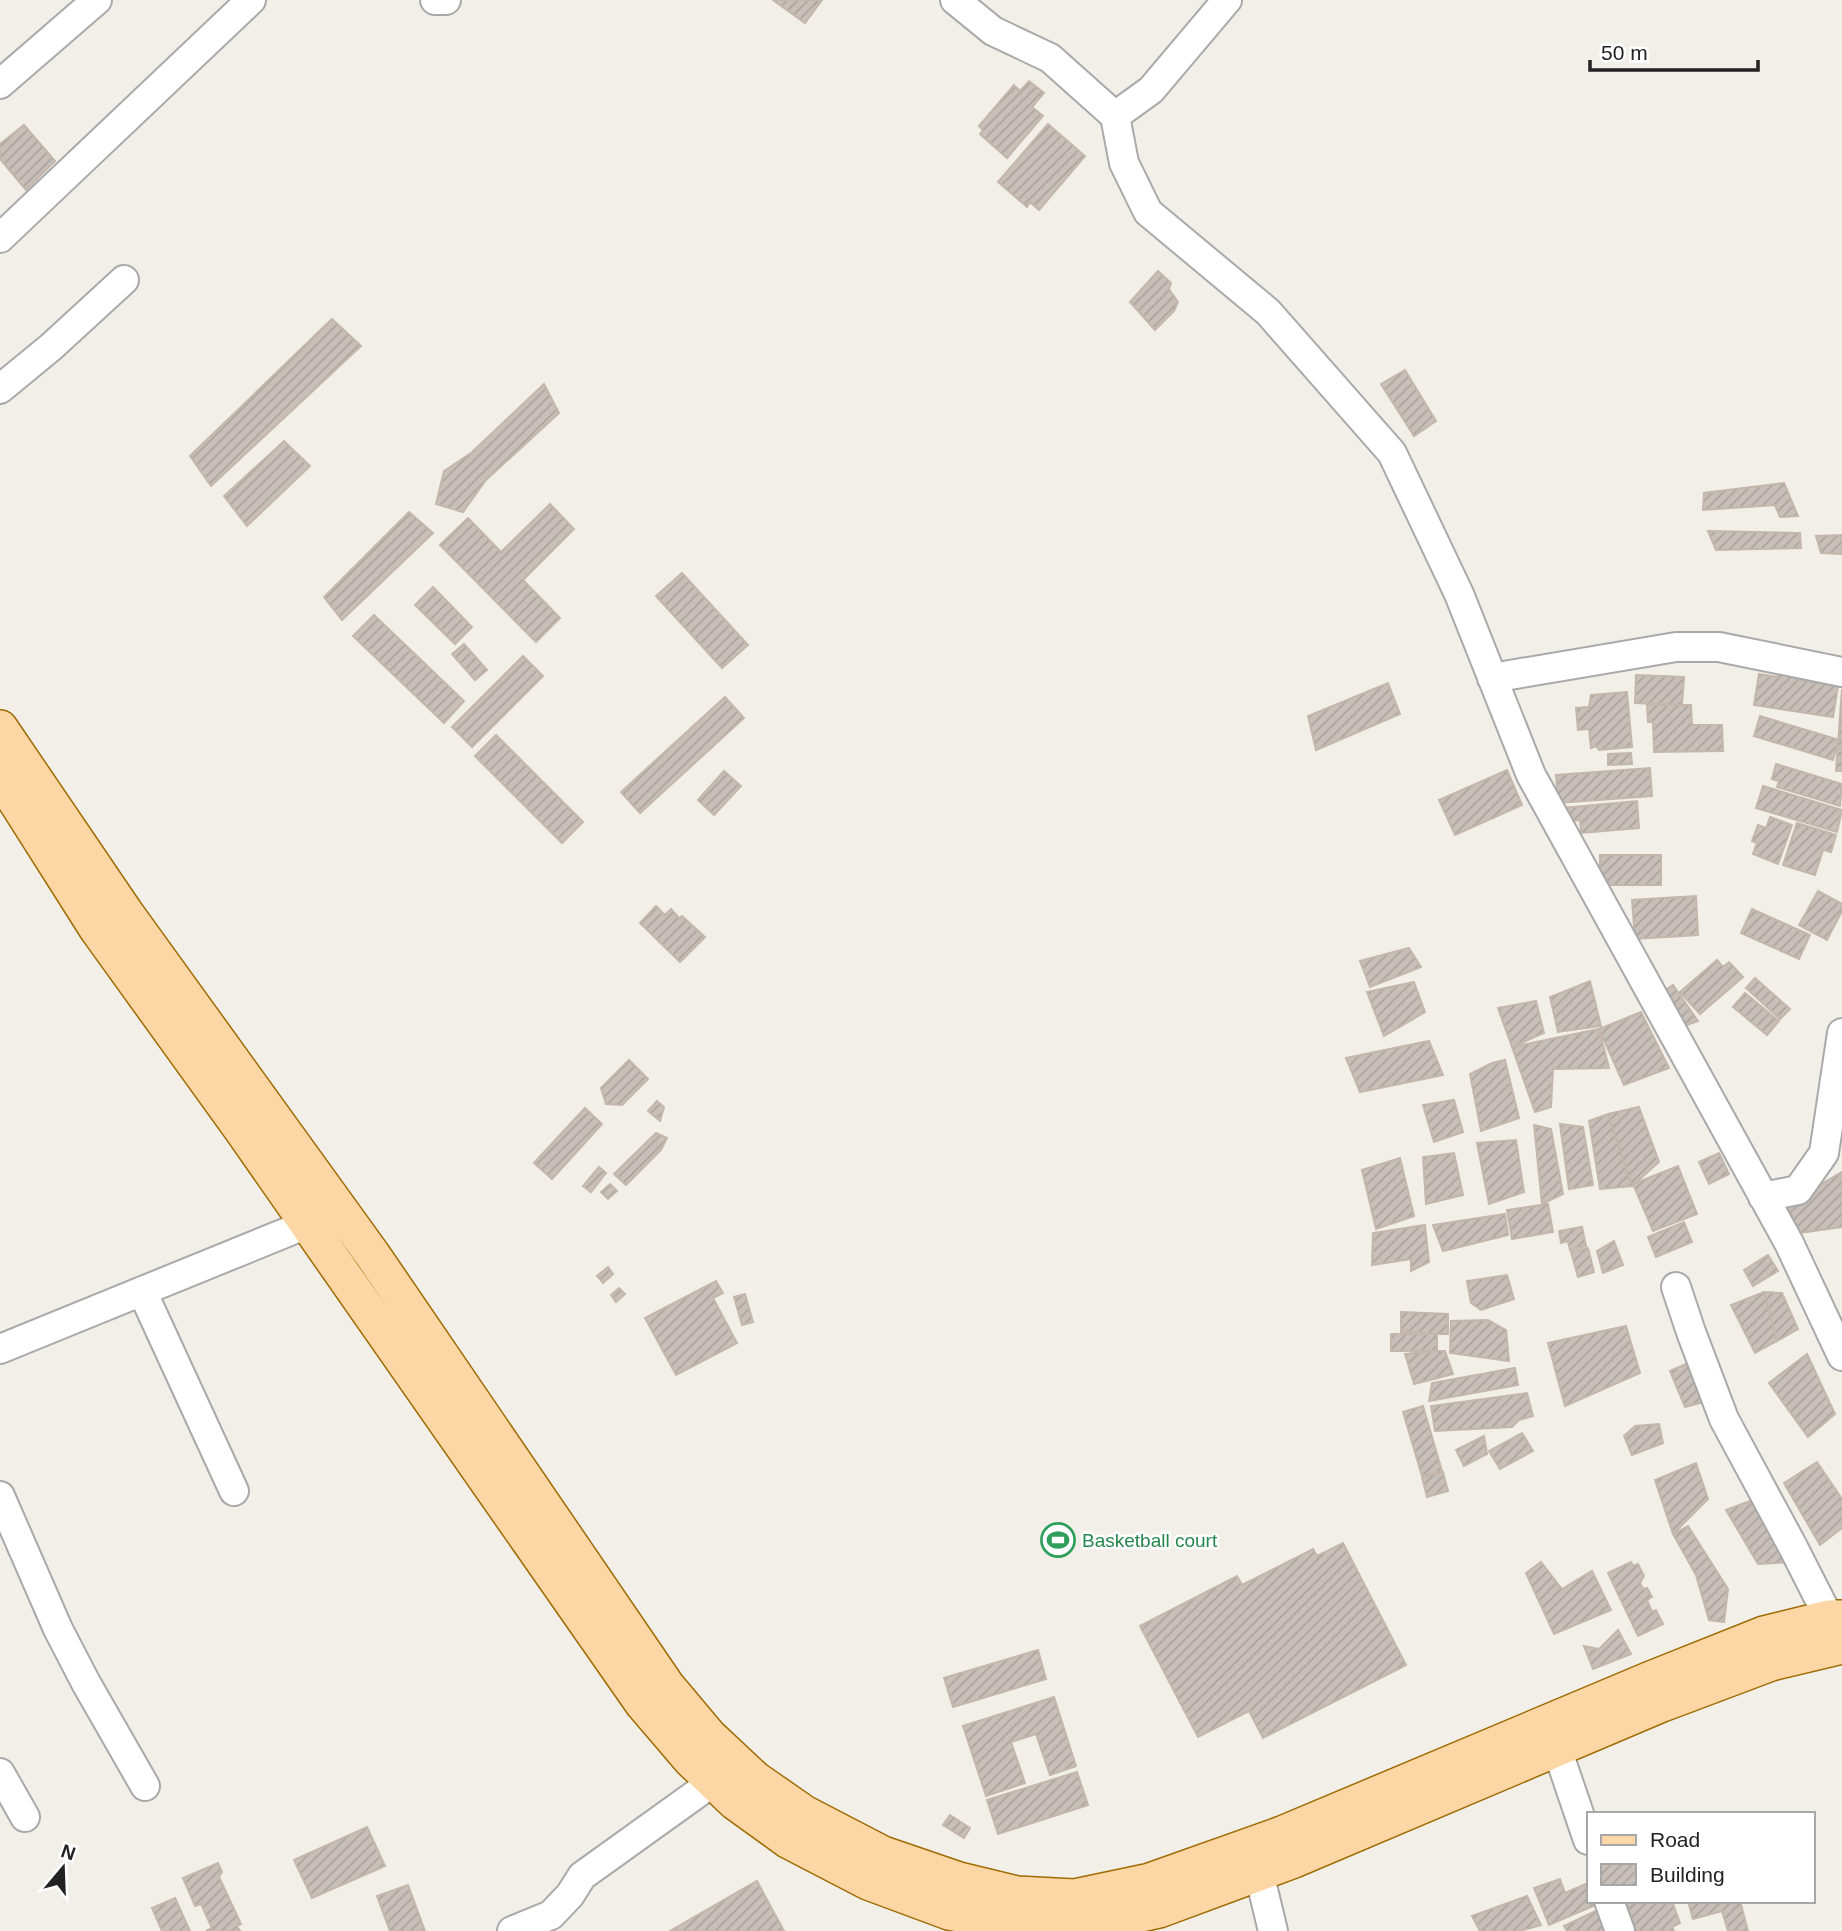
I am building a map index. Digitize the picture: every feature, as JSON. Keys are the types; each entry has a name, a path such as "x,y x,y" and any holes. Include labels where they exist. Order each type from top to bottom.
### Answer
{"main road":[{"path":"0,728 111,921 242,1130 643,1704 690,1759 734,1802 789,1840 868,1882 949,1912 1006,1916 1051,1930 1083,1927 1159,1910 1294,1860 1662,1704 1771,1663 1838,1627"},
{"path":"0,776 372,1254 667,1686 709,1736 754,1779 804,1813 883,1854 959,1880 1006,1916"},
{"path":"1006,1916 1074,1897 1150,1881 1282,1834 1573,1711 1765,1634 1838,1627"}],"street":[{"path":"0,85 97,0"},
{"path":"0,238 251,0"},
{"path":"435,0 446,0"},
{"path":"955,0 993,31 1050,58 1115,116 1124,163 1148,212 1268,312 1392,453 1459,594 1531,775 1789,1243 1842,1356"},
{"path":"1115,116 1151,90 1227,0"},
{"path":"0,389 51,347 124,280"},
{"path":"1492,678 1676,647 1719,647 1842,672"},
{"path":"1763,1196 1798,1190 1824,1153 1842,1034"},
{"path":"0,1349 307,1224"},
{"path":"1676,1286 1690,1332 1724,1419 1838,1627"},
{"path":"142,1291 234,1491"},
{"path":"0,1496 58,1629 145,1786"},
{"path":"1557,1749 1587,1837"},
{"path":"0,1773 25,1817"},
{"path":"512,1931 551,1915 570,1895 582,1876 713,1782"},
{"path":"1259,1873 1273,1931"},
{"path":"1610,1903 1619,1931"}],"building":[{"path":"773,0 822,0 805,23"},
{"path":"1029,81 1044,93 1032,107 1043,116 1007,158 980,134 983,130 979,126 1014,85 1020,91"},
{"path":"1048,124 1085,156 1039,210 1030,202 1027,207 998,182"},
{"path":"24,125 55,161 26,190 0,159 0,144"},
{"path":"1158,271 1171,283 1169,289 1178,302 1174,311 1155,330 1130,302"},
{"path":"332,319 361,346 211,486 190,456"},
{"path":"1405,370 1436,421 1414,436 1381,384"},
{"path":"544,384 559,413 486,480 463,512 436,504 444,471 471,453"},
{"path":"284,441 310,466 247,526 224,496"},
{"path":"1784,483 1798,516 1780,517 1775,505 1703,510 1704,493"},
{"path":"550,504 574,529 523,580 560,618 536,642 440,545 468,518 501,552"},
{"path":"409,512 433,533 342,620 324,597"},
{"path":"1708,531 1800,533 1801,548 1716,550"},
{"path":"1842,535 1842,554 1821,553 1816,536"},
{"path":"682,573 748,645 722,668 656,596"},
{"path":"433,587 472,627 455,644 415,605"},
{"path":"374,615 464,701 444,723 353,636"},
{"path":"464,644 487,670 475,680 452,654"},
{"path":"523,656 543,676 472,747 452,727"},
{"path":"1759,674 1798,676 1799,680 1838,686 1833,717 1754,705"},
{"path":"1636,675 1684,677 1682,705 1635,703"},
{"path":"1388,683 1400,714 1316,750 1308,716"},
{"path":"1842,689 1842,771 1836,771"},
{"path":"1627,692 1632,747 1599,750 1596,746 1591,748 1589,729 1578,730 1576,708 1589,707 1591,695"},
{"path":"725,697 744,718 640,813 621,792"},
{"path":"1647,705 1691,705 1692,725 1722,725 1723,751 1654,752 1653,722 1648,722"},
{"path":"1760,716 1839,740 1833,760 1754,736"},
{"path":"496,735 583,822 562,843 475,756"},
{"path":"1631,753 1632,764 1608,765 1608,754"},
{"path":"1776,764 1842,784 1840,806 1777,787 1779,781 1772,779"},
{"path":"1650,768 1652,796 1558,803 1556,775"},
{"path":"1507,770 1522,805 1455,835 1439,800"},
{"path":"724,771 741,786 714,815 698,800"},
{"path":"1763,786 1842,810 1837,832 1756,808"},
{"path":"1637,801 1639,828 1581,833 1580,820 1565,822 1563,808"},
{"path":"1770,817 1792,825 1778,864 1753,854 1757,843 1752,841 1758,825 1766,828"},
{"path":"1797,823 1836,835 1831,852 1823,850 1815,875 1783,865"},
{"path":"1600,855 1661,855 1661,885 1592,885 1592,866 1600,866"},
{"path":"1818,891 1842,904 1842,911 1827,940 1799,925"},
{"path":"1696,896 1698,935 1635,939 1632,900"},
{"path":"656,906 665,915 671,909 705,937 680,962 640,923"},
{"path":"1752,909 1810,935 1799,959 1741,933"},
{"path":"1409,948 1421,967 1370,987 1360,961"},
{"path":"1717,960 1723,967 1729,962 1743,977 1700,1014 1680,992"},
{"path":"1755,978 1790,1009 1780,1019 1746,988"},
{"path":"1590,981 1601,1026 1558,1032 1550,997"},
{"path":"1414,982 1425,1012 1384,1036 1367,992"},
{"path":"1673,985 1698,1021 1676,1029 1654,998"},
{"path":"1745,993 1779,1021 1767,1035 1733,1007"},
{"path":"1536,1001 1544,1033 1512,1047 1498,1008"},
{"path":"1641,1012 1669,1068 1624,1085 1599,1029"},
{"path":"1599,1029 1609,1068 1553,1069 1551,1107 1535,1112 1512,1047"},
{"path":"1429,1041 1443,1075 1360,1092 1346,1058"},
{"path":"629,1060 648,1079 622,1105 606,1104 601,1088"},
{"path":"1505,1060 1519,1118 1481,1131 1470,1074"},
{"path":"1454,1100 1463,1132 1434,1142 1423,1105"},
{"path":"657,1101 664,1107 660,1121 648,1111"},
{"path":"1639,1107 1659,1162 1632,1186 1608,1114"},
{"path":"585,1108 602,1124 552,1179 534,1163"},
{"path":"1608,1114 1632,1186 1600,1189 1589,1121"},
{"path":"1560,1124 1583,1127 1593,1185 1569,1189"},
{"path":"1534,1125 1551,1129 1563,1194 1542,1204"},
{"path":"656,1133 667,1138 661,1150 626,1185 614,1174"},
{"path":"1516,1140 1524,1192 1489,1204 1477,1143"},
{"path":"1454,1153 1463,1195 1426,1204 1423,1157"},
{"path":"1719,1153 1729,1174 1709,1184 1699,1162"},
{"path":"1400,1158 1414,1216 1376,1229 1362,1170"},
{"path":"1678,1166 1697,1214 1653,1231 1633,1184"},
{"path":"599,1167 606,1173 591,1192 583,1186"},
{"path":"1842,1172 1842,1227 1800,1233 1786,1205"},
{"path":"610,1184 617,1191 608,1199 601,1192"},
{"path":"1548,1204 1553,1232 1512,1239 1507,1210"},
{"path":"1505,1214 1508,1235 1443,1251 1433,1225"},
{"path":"1684,1222 1692,1242 1656,1257 1648,1237"},
{"path":"1425,1225 1429,1262 1411,1271 1411,1259 1372,1265 1373,1233"},
{"path":"1582,1227 1586,1246 1570,1250 1568,1241 1561,1243 1559,1231"},
{"path":"1614,1241 1623,1265 1603,1273 1597,1251"},
{"path":"1588,1248 1594,1272 1578,1277 1571,1252"},
{"path":"1768,1255 1778,1271 1753,1286 1744,1270"},
{"path":"608,1267 613,1274 603,1283 597,1276"},
{"path":"1507,1275 1514,1299 1481,1310 1471,1303 1467,1281"},
{"path":"716,1281 723,1293 713,1298 737,1343 676,1375 645,1318"},
{"path":"619,1288 625,1294 616,1302 611,1295"},
{"path":"1764,1292 1782,1293 1798,1329 1777,1341"},
{"path":"1764,1292 1777,1341 1755,1353 1731,1305"},
{"path":"745,1294 753,1322 742,1325 734,1297"},
{"path":"1401,1312 1448,1314 1448,1334 1401,1332"},
{"path":"1488,1320 1506,1330 1509,1361 1450,1353 1451,1321"},
{"path":"1626,1326 1640,1373 1565,1406 1548,1343"},
{"path":"1391,1334 1437,1334 1437,1351 1391,1351"},
{"path":"1445,1351 1453,1374 1414,1384 1405,1354"},
{"path":"1807,1354 1835,1414 1808,1437 1769,1383"},
{"path":"1690,1362 1707,1401 1685,1407 1670,1371"},
{"path":"1515,1368 1518,1385 1429,1401 1432,1383"},
{"path":"1527,1393 1533,1416 1519,1420 1512,1427 1435,1431 1431,1406"},
{"path":"1423,1406 1442,1471 1422,1476 1403,1412"},
{"path":"1659,1424 1663,1443 1632,1455 1624,1436 1635,1426"},
{"path":"1522,1433 1533,1451 1500,1469 1489,1451"},
{"path":"1484,1436 1487,1454 1464,1466 1456,1450"},
{"path":"1817,1462 1842,1499 1842,1528 1820,1545 1784,1483"},
{"path":"1696,1463 1708,1499 1673,1534 1655,1480"},
{"path":"1443,1472 1448,1491 1427,1497 1422,1477"},
{"path":"1750,1501 1791,1562 1758,1564 1726,1510"},
{"path":"1688,1526 1728,1589 1724,1622 1709,1620 1696,1575 1673,1534"},
{"path":"1343,1543 1406,1665 1263,1738 1249,1711 1198,1737 1140,1626 1237,1576 1242,1585 1313,1549 1317,1556"},
{"path":"1541,1562 1562,1589 1592,1571 1611,1610 1554,1634 1526,1573"},
{"path":"1631,1562 1633,1566 1638,1564 1644,1576 1640,1583 1652,1597 1647,1600 1652,1612 1656,1610 1663,1624 1638,1636 1608,1573"},
{"path":"1618,1630 1631,1654 1593,1669 1584,1646 1599,1649"},
{"path":"1038,1650 1046,1679 953,1707 944,1678"},
{"path":"1054,1697 1076,1766 1050,1775 1036,1734 1011,1742 1025,1783 986,1796 963,1726"},
{"path":"1077,1772 1088,1805 998,1834 987,1800"},
{"path":"950,1815 970,1828 964,1838 943,1825"},
{"path":"367,1827 385,1866 312,1898 294,1860"},
{"path":"218,1863 222,1872 219,1877 241,1924 237,1926 240,1931 206,1931 212,1928 201,1904 195,1906 183,1878"},
{"path":"1560,1879 1565,1893 1587,1883 1587,1903 1598,1904 1549,1925 1534,1888"},
{"path":"757,1881 784,1931 670,1931"},
{"path":"408,1885 425,1931 390,1931 377,1896"},
{"path":"1527,1896 1541,1925 1519,1931 1480,1931 1472,1916"},
{"path":"175,1898 190,1931 162,1931 152,1908"},
{"path":"1627,1903 1673,1903 1680,1923 1672,1927 1674,1931 1636,1931"},
{"path":"1689,1903 1741,1903 1748,1931 1728,1931 1722,1911 1693,1919"},
{"path":"1604,1907 1613,1931 1567,1931 1564,1926"}],"place":[{"name":"Basketball court","path":"1058,1540"}]}
